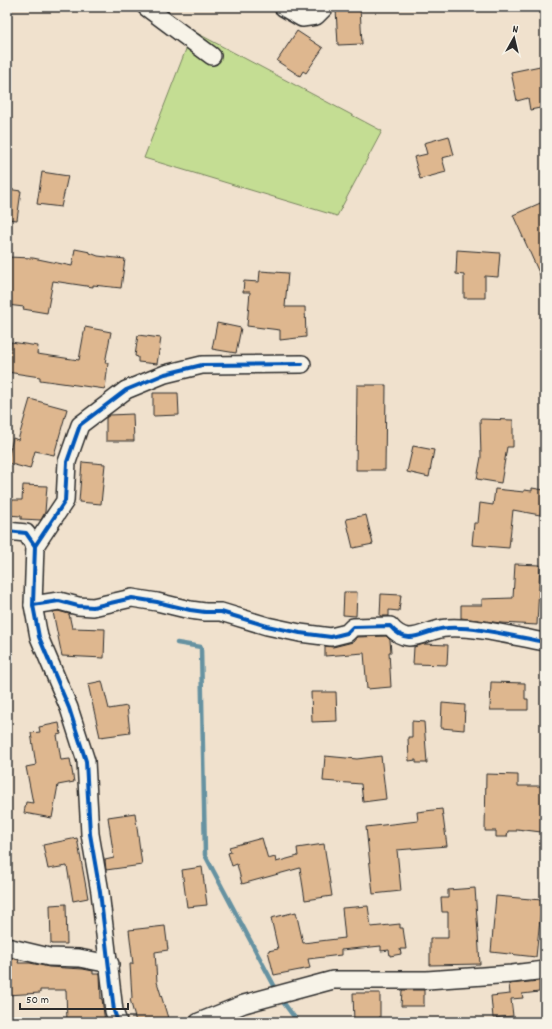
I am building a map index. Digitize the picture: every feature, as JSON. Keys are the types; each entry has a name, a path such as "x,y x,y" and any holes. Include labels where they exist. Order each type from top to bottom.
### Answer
{"street":[{"path":"146,7 212,56"},
{"path":"283,7 302,18 316,16 325,7"},
{"path":"34,546 65,501 67,462 80,425 126,390 165,374 202,365 302,364"},
{"path":"7,531 26,533 34,546 33,604 39,637 69,708 86,761 90,834 110,964 114,1011 118,1022"},
{"path":"33,604 59,601 78,606 93,607 132,598 190,610 221,612 300,633 332,636 347,633 353,627 390,626 396,632 404,636 417,637 446,628 472,630 545,642"},
{"path":"7,947 49,957 80,958 110,964"},
{"path":"199,1022 244,1004 333,980 427,980 545,970"}],"green space":[{"path":"193,31 382,131 337,216 144,158"}],"building":[{"path":"360,7 362,44 338,45 336,9"},
{"path":"297,31 323,48 306,73 303,71 300,76 277,61"},
{"path":"545,65 545,107 530,110 528,98 517,101 511,72"},
{"path":"449,136 454,155 442,158 446,172 420,179 414,157 427,154 424,143"},
{"path":"42,172 68,176 61,207 37,204"},
{"path":"7,189 21,191 17,220 7,219"},
{"path":"545,201 545,286 513,215"},
{"path":"75,249 90,252 98,256 125,259 121,288 93,285 93,287 53,281 47,313 23,309 24,307 7,305 7,257 33,258 72,266"},
{"path":"457,250 500,253 498,277 485,276 485,298 464,298 464,275 456,274"},
{"path":"260,271 288,273 285,307 305,307 306,337 280,340 280,330 247,326 250,292 243,292 244,281 259,282"},
{"path":"217,323 241,328 236,353 212,349"},
{"path":"85,327 111,332 105,363 108,363 105,389 40,380 40,377 7,372 11,342 38,346 37,354 79,360"},
{"path":"138,335 161,338 157,364 138,362 138,357 135,356"},
{"path":"357,385 386,385 385,470 356,470"},
{"path":"153,393 178,393 179,415 153,416"},
{"path":"30,399 67,409 54,455 35,451 30,469 7,463 13,438 18,440"},
{"path":"133,414 134,441 106,441 106,418 110,415"},
{"path":"480,419 513,420 513,447 507,447 501,483 477,479 481,457"},
{"path":"413,446 434,450 429,477 407,472"},
{"path":"82,462 105,464 101,504 79,502"},
{"path":"23,485 47,486 45,512 41,520 21,519 21,516 7,515 7,500 22,500"},
{"path":"532,488 544,490 540,515 513,510 509,548 472,545 474,523 478,523 480,503 493,505 495,489 524,492 524,490 532,491"},
{"path":"366,515 373,544 353,548 346,519"},
{"path":"515,564 540,565 537,625 501,623 461,618 461,605 482,605 482,599 513,598"},
{"path":"344,592 357,592 356,616 343,615"},
{"path":"381,594 401,595 399,611 389,610 389,616 380,616"},
{"path":"58,611 69,614 72,628 105,629 104,658 62,656 53,612"},
{"path":"386,636 390,640 391,652 389,652 391,687 367,689 364,653 325,656 325,646 333,647 353,642 357,637"},
{"path":"424,644 448,645 447,665 413,664 414,647"},
{"path":"102,681 109,709 127,706 130,733 100,737 88,684"},
{"path":"491,682 525,683 525,699 528,699 528,710 490,710"},
{"path":"311,692 336,692 337,721 312,722"},
{"path":"442,703 465,705 464,730 441,728"},
{"path":"412,721 424,722 427,763 416,763 416,760 409,761 408,737 412,737"},
{"path":"59,723 61,734 57,735 61,760 70,759 74,782 58,785 52,818 24,813 26,802 33,803 26,767 36,765 31,733 40,732 39,727"},
{"path":"325,756 357,759 381,756 386,799 363,802 361,784 323,781"},
{"path":"486,774 518,775 518,786 543,786 542,804 545,804 545,820 542,820 541,832 517,829 517,831 508,831 507,837 496,837 496,831 485,831"},
{"path":"442,809 447,846 397,850 401,891 373,894 366,827 418,821 417,812"},
{"path":"135,813 142,865 106,870 105,860 114,858 108,817"},
{"path":"77,838 88,898 73,901 67,866 48,869 43,845"},
{"path":"262,838 268,859 275,857 276,862 298,856 297,848 324,844 332,896 305,900 300,868 242,884 237,864 232,866 228,853 231,852 229,847"},
{"path":"202,867 207,905 187,907 182,870"},
{"path":"475,888 480,964 430,965 430,938 448,938 448,912 442,912 441,898 448,898 448,890"},
{"path":"496,896 542,900 536,957 491,952"},
{"path":"66,904 67,944 51,944 50,905"},
{"path":"368,906 371,927 400,924 400,928 403,928 406,949 400,949 401,954 390,956 389,950 381,951 381,946 341,950 341,955 308,959 310,968 274,975 268,951 278,949 271,918 296,912 303,943 345,938 342,908"},
{"path":"165,926 168,950 155,952 157,982 168,1018 154,1022 136,1022 130,999 132,998 130,964 133,964 129,930"},
{"path":"7,957 19,960 18,963 83,969 93,971 93,974 100,974 101,999 105,1022 67,1022 66,990 40,990 40,993 7,995"},
{"path":"539,981 539,992 522,994 523,998 511,999 513,1016 493,1018 491,996 510,994 509,984"},
{"path":"402,990 424,990 424,1006 401,1006"},
{"path":"353,993 380,993 380,1022 354,1022"}],"waterway":[{"path":"177,643 201,647 205,855 277,991"},
{"path":"280,998 298,1022"}],"cycle path":[{"path":"35,546 65,501 67,462 80,425 126,390 165,374 202,365 302,364"},
{"path":"7,531 26,533 35,546 33,605 39,637 69,708 86,761 90,834 100,892 114,1011 118,1022"},
{"path":"33,605 59,601 78,606 93,607 132,598 190,610 221,612 267,626 300,633 331,637 347,633 353,627 390,626 397,633 411,637 439,629 458,628 496,632 545,642"}]}
